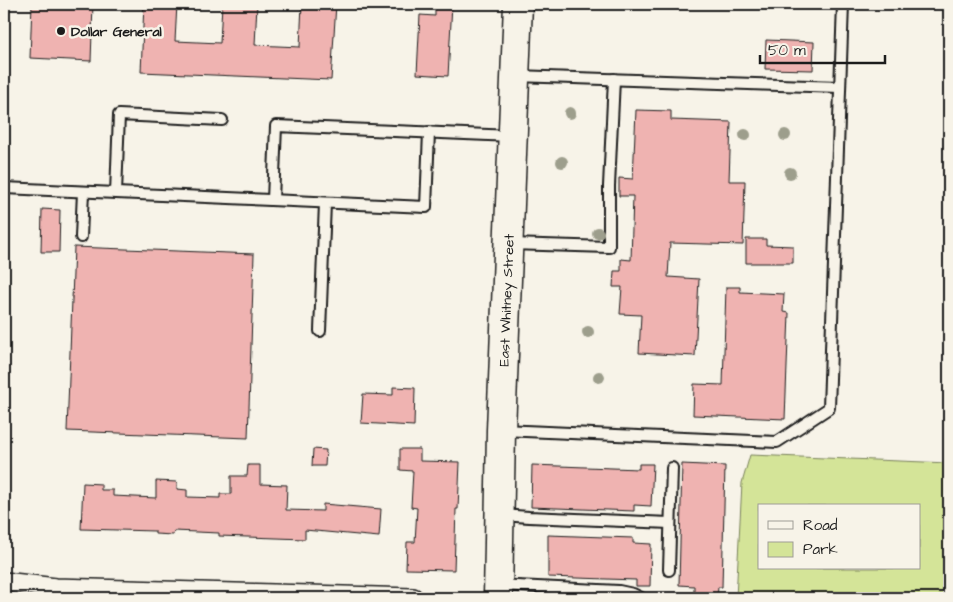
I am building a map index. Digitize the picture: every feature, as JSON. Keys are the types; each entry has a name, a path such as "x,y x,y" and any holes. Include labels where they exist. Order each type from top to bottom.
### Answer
{"street":[{"name":"East Whitney Street","path":"498,592 501,430 518,4"},
{"path":"4,582 56,588 413,598"}],"lane":[{"path":"501,430 777,442 829,408 844,4"},
{"path":"515,76 840,87"},
{"path":"508,244 609,247 609,186 614,79"},
{"path":"116,193 119,115 222,120"},
{"path":"273,200 276,126 513,136"},
{"path":"4,188 426,207 429,132"},
{"path":"81,237 83,192"},
{"path":"320,331 325,203"},
{"path":"669,570 672,468"},
{"path":"499,514 670,523"},
{"path":"498,592 619,592 633,594 641,598"}],"green space":[{"path":"750,455 949,463 949,598 736,598 742,483"}],"building":[{"name":"Dollar General","path":"32,4 93,4 91,61 30,58"},
{"path":"144,4 177,4 175,41 220,43 222,4 257,4 255,45 300,47 302,4 336,4 331,80 141,72"},
{"path":"435,4 452,4 448,76 417,74 420,15 435,16"},
{"path":"766,40 814,42 813,70 765,69"},
{"path":"636,110 671,111 671,120 731,122 729,181 745,181 743,245 670,243 668,277 699,279 695,356 639,353 641,315 620,314 622,287 613,287 614,271 621,271 621,259 631,260 633,196 619,196 619,178 633,179"},
{"path":"42,209 60,210 59,252 41,252"},
{"path":"746,239 766,239 766,245 793,246 793,263 746,263"},
{"path":"74,247 254,254 248,438 67,431"},
{"path":"726,287 740,287 740,292 784,294 783,312 789,313 785,419 693,415 694,384 723,385"},
{"path":"393,387 415,388 414,426 361,423 363,394 393,395"},
{"path":"313,449 326,450 325,466 312,466"},
{"path":"400,449 420,449 420,461 460,462 454,570 406,569 407,542 415,542 417,508 411,507 413,471 400,470"},
{"path":"639,464 653,464 651,506 634,505 634,511 531,507 532,465 639,469"},
{"path":"682,464 725,466 722,587 718,587 717,598 694,598 694,586 679,585"},
{"path":"248,465 260,465 260,484 287,485 286,510 323,511 323,504 381,509 379,537 305,530 305,539 219,536 219,533 174,531 173,535 155,534 155,531 81,529 83,483 101,484 101,490 113,490 113,496 156,498 156,481 177,482 177,489 187,490 187,497 220,498 220,494 231,494 231,476 247,476"},
{"path":"548,535 633,538 633,543 651,544 650,586 636,586 636,580 548,577"}],"place":[{"name":"Dollar General","path":"61,31"}]}
